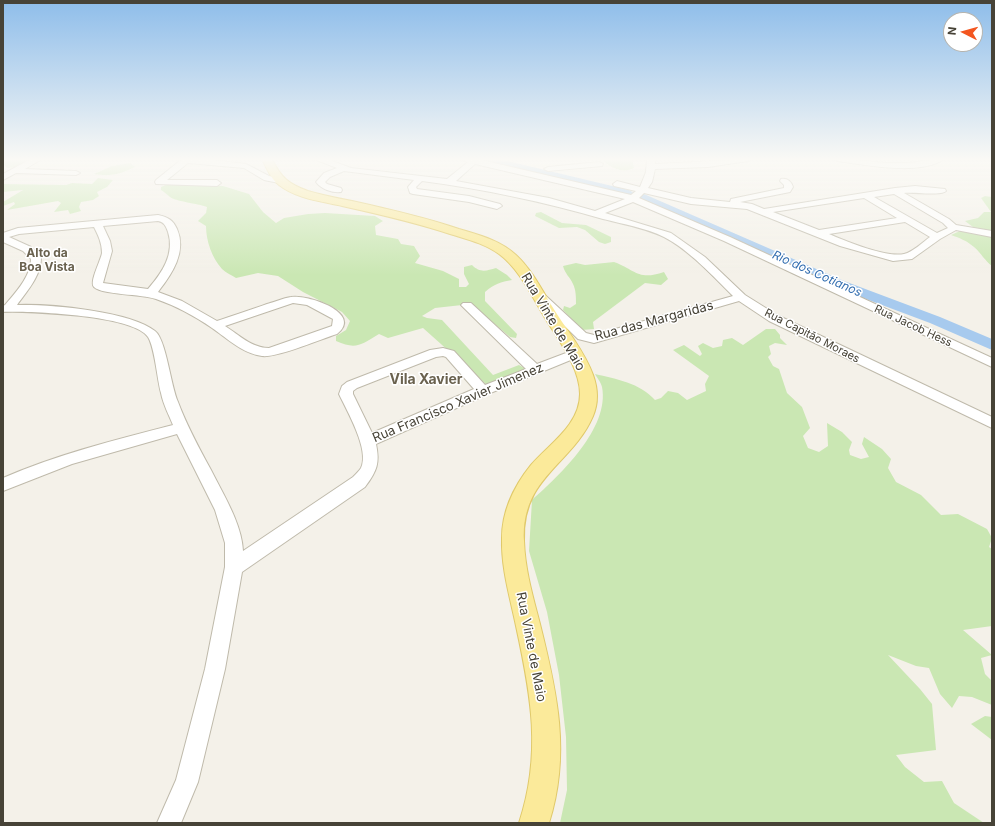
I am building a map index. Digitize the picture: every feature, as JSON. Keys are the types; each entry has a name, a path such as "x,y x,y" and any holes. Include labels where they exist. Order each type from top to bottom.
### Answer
{"main road":[{"name":"Rua Vinte de Maio","path":"323,198 376,210 481,239 501,249 521,268 574,354 585,376 589,392 588,408 580,424 531,479 519,502 514,520 512,545 516,576 539,678 546,733 547,774 538,814 534,823"}],"street":[{"path":"458,198 497,206"},
{"name":"Rua Capitão Moraes","path":"527,198 597,213 668,235 701,259 741,297 772,318 992,423"},
{"path":"597,213 632,198"},
{"name":"Rua Jacob Hess","path":"632,198 748,249 992,363"},
{"path":"677,198 697,202 743,205 764,211 868,252 893,258 908,257 937,237 952,230 952,227"},
{"path":"728,204 748,198"},
{"path":"764,211 855,198"},
{"path":"869,198 937,237"},
{"path":"906,198 946,221 952,227 992,234"},
{"path":"3,237 18,231 158,218 168,220 176,239 175,254 167,271 151,293"},
{"path":"819,233 907,219"},
{"path":"97,224 108,248 106,261 97,280 98,284 105,288 151,293 178,303 216,325 252,350 257,352 270,352 333,331 337,328 339,321 338,317 309,301 292,300 216,325"},
{"path":"3,237 27,249 36,258 36,267 25,287 6,308"},
{"name":"Rua das Margaridas","path":"536,292 582,336 594,339 741,297"},
{"path":"467,305 535,370"},
{"path":"6,308 74,312 122,320 142,327 153,335 159,353 168,395 182,428 223,510 234,543 234,567 215,669 187,782 169,823"},
{"path":"368,442 346,394 347,389 352,385 427,356 444,352 450,354 483,391"},
{"name":"Rua Francisco Xavier Jimenez","path":"234,567 359,482 369,471 371,458 368,442 483,391 574,354"},
{"path":"3,485 86,453 182,428"}],"green space":[{"path":"10,198 97,198 93,200 81,202 79,207 81,211 70,214 68,210 54,212 61,203 58,201 7,210 15,204 14,202 3,206 3,202"},
{"path":"171,198 252,198 263,212 276,223 284,218 308,214 325,213 375,216 383,221 375,226 376,235 398,239 401,244 414,246 420,256 415,263 443,271 459,279 459,287 466,287 469,284 464,274 464,267 472,265 483,271 496,268 512,280 488,289 485,292 485,301 517,334 516,338 510,337 471,304 435,308 422,316 442,320 493,375 519,365 524,368 526,372 488,386 423,328 388,338 379,334 368,341 354,346 336,341 336,336 346,330 350,321 342,312 303,292 278,276 258,273 236,278 224,270 218,265 210,249 206,226 198,221 206,213 207,207"},
{"path":"981,198 992,198 992,266 971,245 951,235 962,230 975,232 973,227 965,221 978,218 984,212 991,212"},
{"path":"541,212 562,223 586,225 611,237 611,242 605,244 599,242 585,230 577,227 559,228 535,216 536,213"},
{"path":"614,262 643,275 664,272 668,279 661,285 645,283 593,322 594,329 582,330 563,310 564,306 570,308 576,304 576,294 574,286 563,266 576,263 585,265"},
{"path":"766,329 775,329 780,335 780,338 787,345 775,343 769,346 771,354 768,357 773,366 779,369 787,393 802,407 810,428 803,436 808,448 819,452 828,446 827,423 842,432 852,442 849,450 850,455 861,459 869,457 862,444 864,437 882,449 891,459 888,468 896,482 921,495 941,515 958,514 987,529 992,538 989,547 992,549 992,626 963,630 992,655 981,658 985,674 992,681 992,705 972,697 959,696 952,708 940,694 929,668 916,666 888,655 932,704 936,750 896,755 905,767 924,782 942,781 954,803 984,823 560,823 567,790 566,737 559,675 547,612 529,551 532,500 569,464 591,434 598,418 602,403 602,387 595,374 627,382 642,389 655,400 661,398 668,391 678,393 687,400 706,391 705,384 709,376 673,350 684,345 700,356 702,354 698,346 703,343 713,348 722,346 723,340 732,338 743,345"},
{"path":"985,716 992,717 992,740 971,724"}],"waterway":[{"name":"Rio dos Cotianos","path":"645,198 839,284 935,320 992,345"}],"district":[{"name":"Alto da Boa Vista","path":"47,260"},
{"name":"Vila Xavier","path":"426,380"}]}
